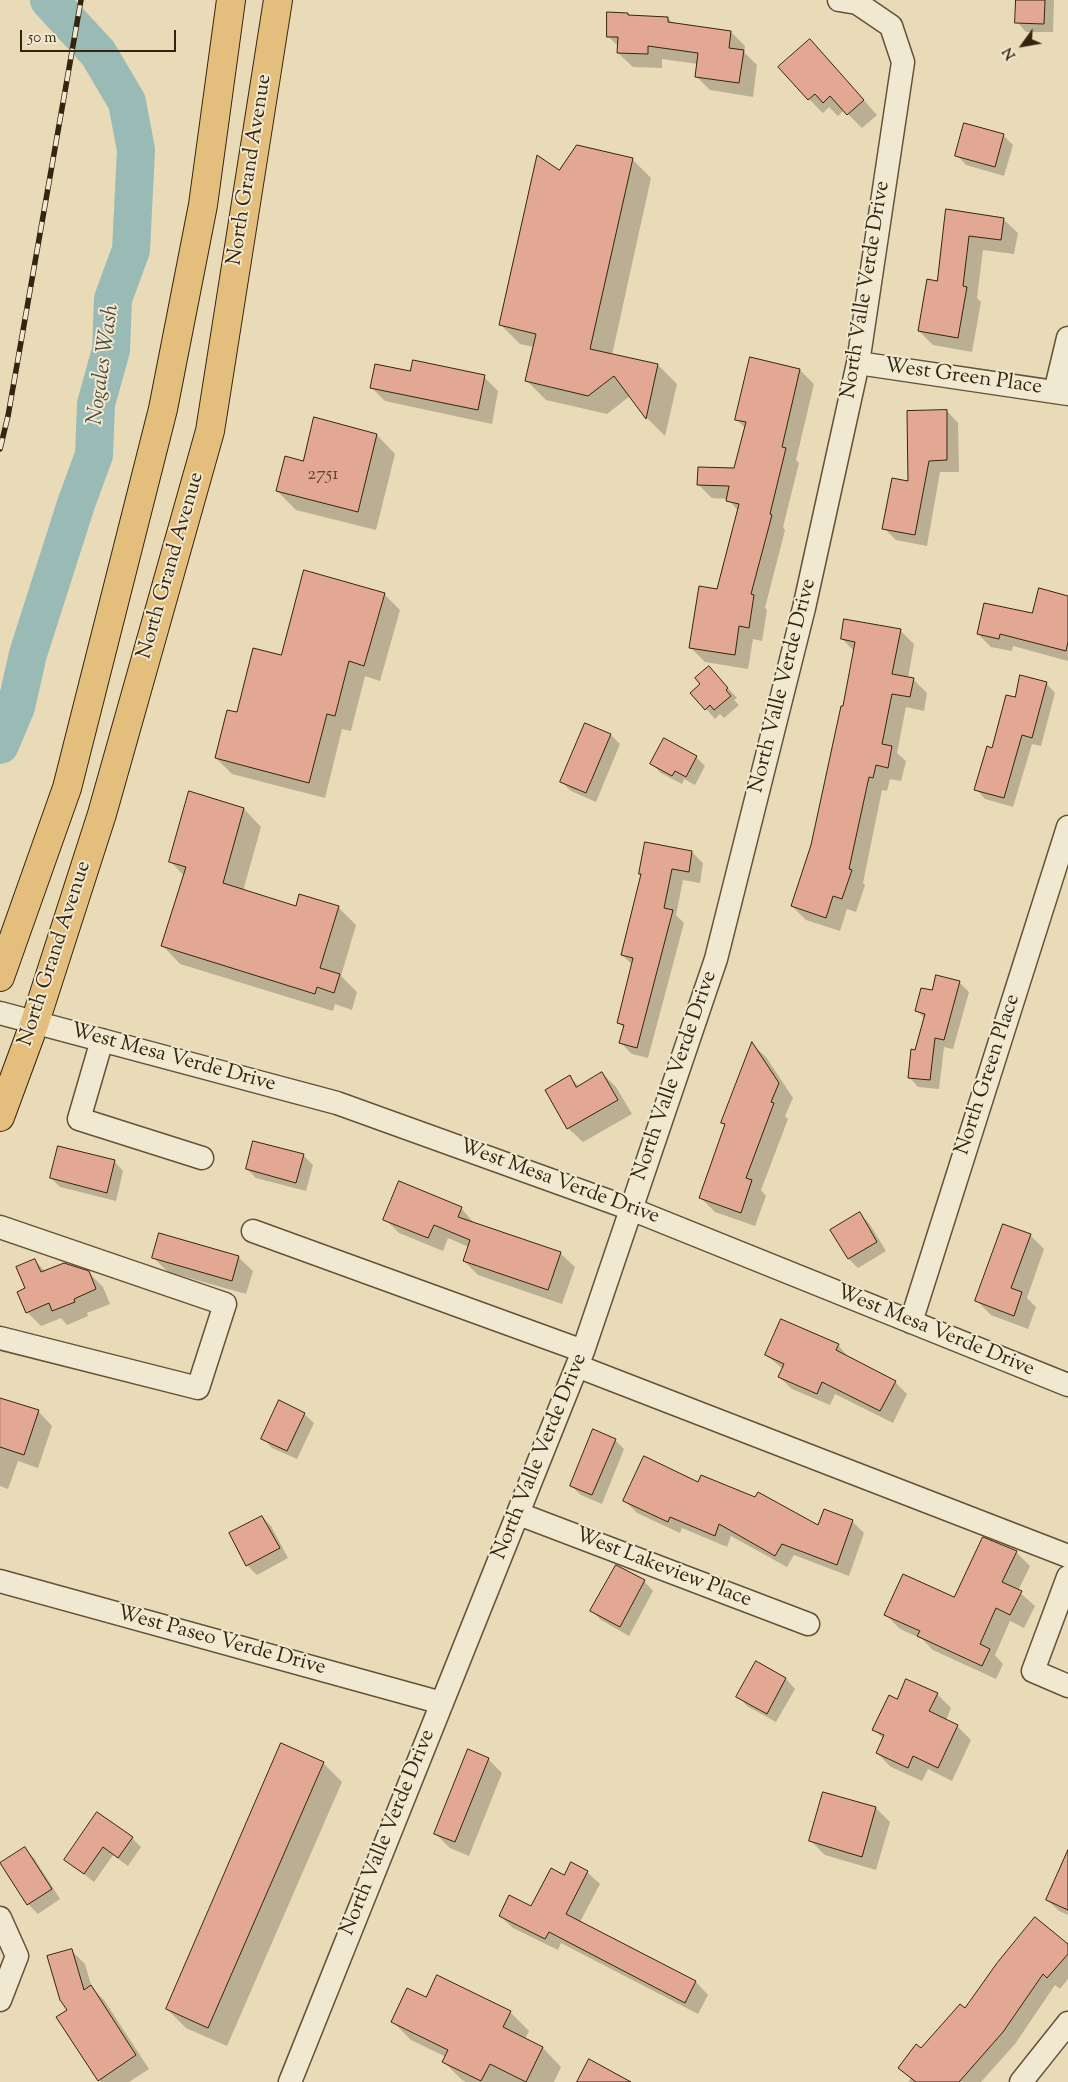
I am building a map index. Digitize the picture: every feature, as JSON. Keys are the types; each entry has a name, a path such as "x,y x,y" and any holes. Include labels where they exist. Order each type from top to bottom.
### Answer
{"main road":[{"name":"North Grand Avenue","path":"0,978 67,788 163,409 203,205 230,0"},
{"name":"North Grand Avenue","path":"0,1117 35,1022 102,814 210,431 278,0"}],"street":[{"name":"North Valle Verde Drive","path":"290,2082 580,1358 716,959 804,608 858,362 903,62 891,26 857,3 839,0"},
{"path":"1062,393 1068,338"},
{"name":"West Green Place","path":"858,362 1062,393"},
{"name":"North Green Place","path":"911,1322 1068,827"},
{"name":"West Mesa Verde Drive","path":"0,1013 337,1103 631,1208 1068,1385"},
{"path":"102,1040 79,1119 202,1158"},
{"path":"0,1227 225,1304 198,1388 0,1338"},
{"path":"253,1231 580,1358 1068,1556"},
{"name":"West Lakeview Place","path":"519,1514 808,1624"},
{"path":"1068,1577 1033,1671 1068,1686"},
{"name":"West Paseo Verde Drive","path":"0,1581 442,1703"},
{"path":"0,1918 16,1956 0,2000"},
{"path":"1021,2082 1068,2023"}],"building":[{"path":"1016,0 1045,0 1044,24 1015,23"},
{"path":"607,12 668,17 668,22 731,31 729,48 744,50 739,83 695,77 698,53 648,46 648,54 617,53 618,37 607,37"},
{"path":"810,39 864,100 847,115 830,96 823,103 815,94 808,100 778,67"},
{"path":"964,123 1004,134 995,167 955,156"},
{"path":"577,145 633,158 590,349 658,364 646,419 614,376 588,396 525,381 536,334 499,325 537,155 559,170"},
{"path":"946,209 1004,218 1001,240 969,236 963,286 967,287 958,338 918,331 927,279 937,281"},
{"path":"750,357 800,369 782,447 786,448 770,514 772,515 751,594 754,595 749,628 739,626 735,655 689,648 699,586 717,589 739,504 726,501 729,486 697,485 698,467 734,468 746,422 735,420"},
{"path":"413,360 485,375 478,410 370,388 375,364 410,371"},
{"path":"947,410 947,460 929,461 915,535 882,529 892,478 908,481 907,411"},
{"path":"314,417 377,434 358,512 276,491 285,456 303,461"},
{"path":"304,570 385,593 364,666 349,661 335,716 327,714 309,783 215,758 227,710 237,712 253,648 281,655"},
{"path":"1039,588 1068,596 1068,642 1066,651 1000,634 999,639 977,634 984,603 1032,613"},
{"path":"844,619 901,629 892,674 914,678 910,697 892,694 882,744 892,746 888,768 876,765 873,778 869,777 849,869 852,870 842,899 833,896 826,918 791,906 811,845 841,706 843,706 855,642 841,639"},
{"path":"709,666 728,688 726,690 731,696 714,710 710,705 705,710 690,693 700,684 695,678"},
{"path":"1020,675 1047,682 1032,738 1022,735 1004,798 974,790 987,746 992,748 1006,695 1015,697"},
{"path":"585,723 611,734 586,793 560,782"},
{"path":"664,738 697,756 686,777 675,771 672,776 650,764"},
{"path":"189,791 244,808 223,883 296,906 299,894 339,906 320,968 340,974 334,993 317,987 315,994 161,946 186,867 169,862"},
{"path":"645,842 692,851 689,872 672,869 664,908 673,910 637,1048 619,1043 624,1025 617,1023 633,958 621,955 641,874 639,874"},
{"path":"936,975 960,981 944,1040 935,1038 930,1080 908,1078 911,1049 915,1050 925,1014 915,1011 921,988 932,990"},
{"path":"752,1042 779,1083 771,1102 774,1103 746,1178 752,1180 741,1213 699,1198 725,1124 721,1123"},
{"path":"602,1072 618,1100 567,1129 545,1090 570,1075 576,1087"},
{"path":"253,1141 304,1154 296,1183 246,1169"},
{"path":"58,1146 115,1160 107,1193 50,1178"},
{"path":"399,1181 462,1207 458,1217 561,1252 548,1290 463,1261 470,1240 434,1225 428,1238 383,1220"},
{"path":"860,1212 877,1242 848,1259 830,1230"},
{"path":"1003,1224 1031,1234 1011,1288 1022,1292 1014,1316 975,1301"},
{"path":"159,1233 239,1256 232,1281 152,1258"},
{"path":"35,1259 41,1272 64,1263 89,1271 96,1289 74,1299 75,1302 52,1311 49,1303 26,1313 17,1292 25,1288 16,1267"},
{"path":"781,1319 839,1344 836,1350 896,1381 880,1411 822,1382 817,1394 778,1377 784,1364 765,1355"},
{"path":"0,1398 39,1410 24,1455 0,1447"},
{"path":"279,1400 305,1413 287,1451 261,1439"},
{"path":"593,1429 616,1439 592,1495 570,1486"},
{"path":"644,1456 698,1482 701,1475 755,1497 758,1492 818,1525 824,1509 853,1520 837,1565 782,1544 775,1556 719,1524 715,1536 670,1517 668,1522 623,1501"},
{"path":"262,1516 280,1548 246,1566 229,1533"},
{"path":"983,1537 1017,1551 1002,1582 1022,1591 1010,1615 996,1608 980,1644 990,1649 982,1666 917,1636 920,1631 884,1615 903,1574 954,1597"},
{"path":"616,1565 645,1580 620,1627 590,1611"},
{"path":"756,1661 786,1678 767,1714 736,1697"},
{"path":"906,1679 938,1693 929,1711 958,1725 938,1768 913,1756 908,1768 876,1753 884,1735 872,1730 889,1695 897,1699"},
{"path":"281,1743 324,1762 208,2028 166,2009"},
{"path":"468,1749 489,1758 455,1842 434,1834"},
{"path":"823,1792 876,1807 862,1857 809,1841"},
{"path":"97,1812 133,1837 118,1858 103,1847 84,1874 64,1860"},
{"path":"25,1847 52,1889 27,1905 0,1863"},
{"path":"1068,1850 1068,1910 1046,1900"},
{"path":"571,1862 588,1871 566,1914 696,1981 685,2003 549,1932 545,1939 499,1916 509,1895 531,1906 551,1868 564,1875"},
{"path":"1035,1917 1068,1944 1068,1954 1047,1978 1043,1974 1003,2032 959,2082 916,2082 898,2068 916,2044 921,2048 960,2004 965,2008 997,1963"},
{"path":"72,1949 84,1990 91,1985 136,2055 98,2081 56,2017 67,2010 60,2000 47,1956"},
{"path":"437,1975 511,2011 503,2027 543,2047 526,2082 490,2064 481,2081 442,2062 448,2050 391,2022 407,1988 426,1997"},
{"path":"589,2059 631,2082 577,2082"}],"waterway":[{"name":"Nogales Wash","path":"0,745 16,707 28,654 76,504 94,455 96,404 111,350 113,299 131,250 136,150 127,102 98,53 49,0"}],"railway":[{"path":"0,449 8,416 81,0"}]}
